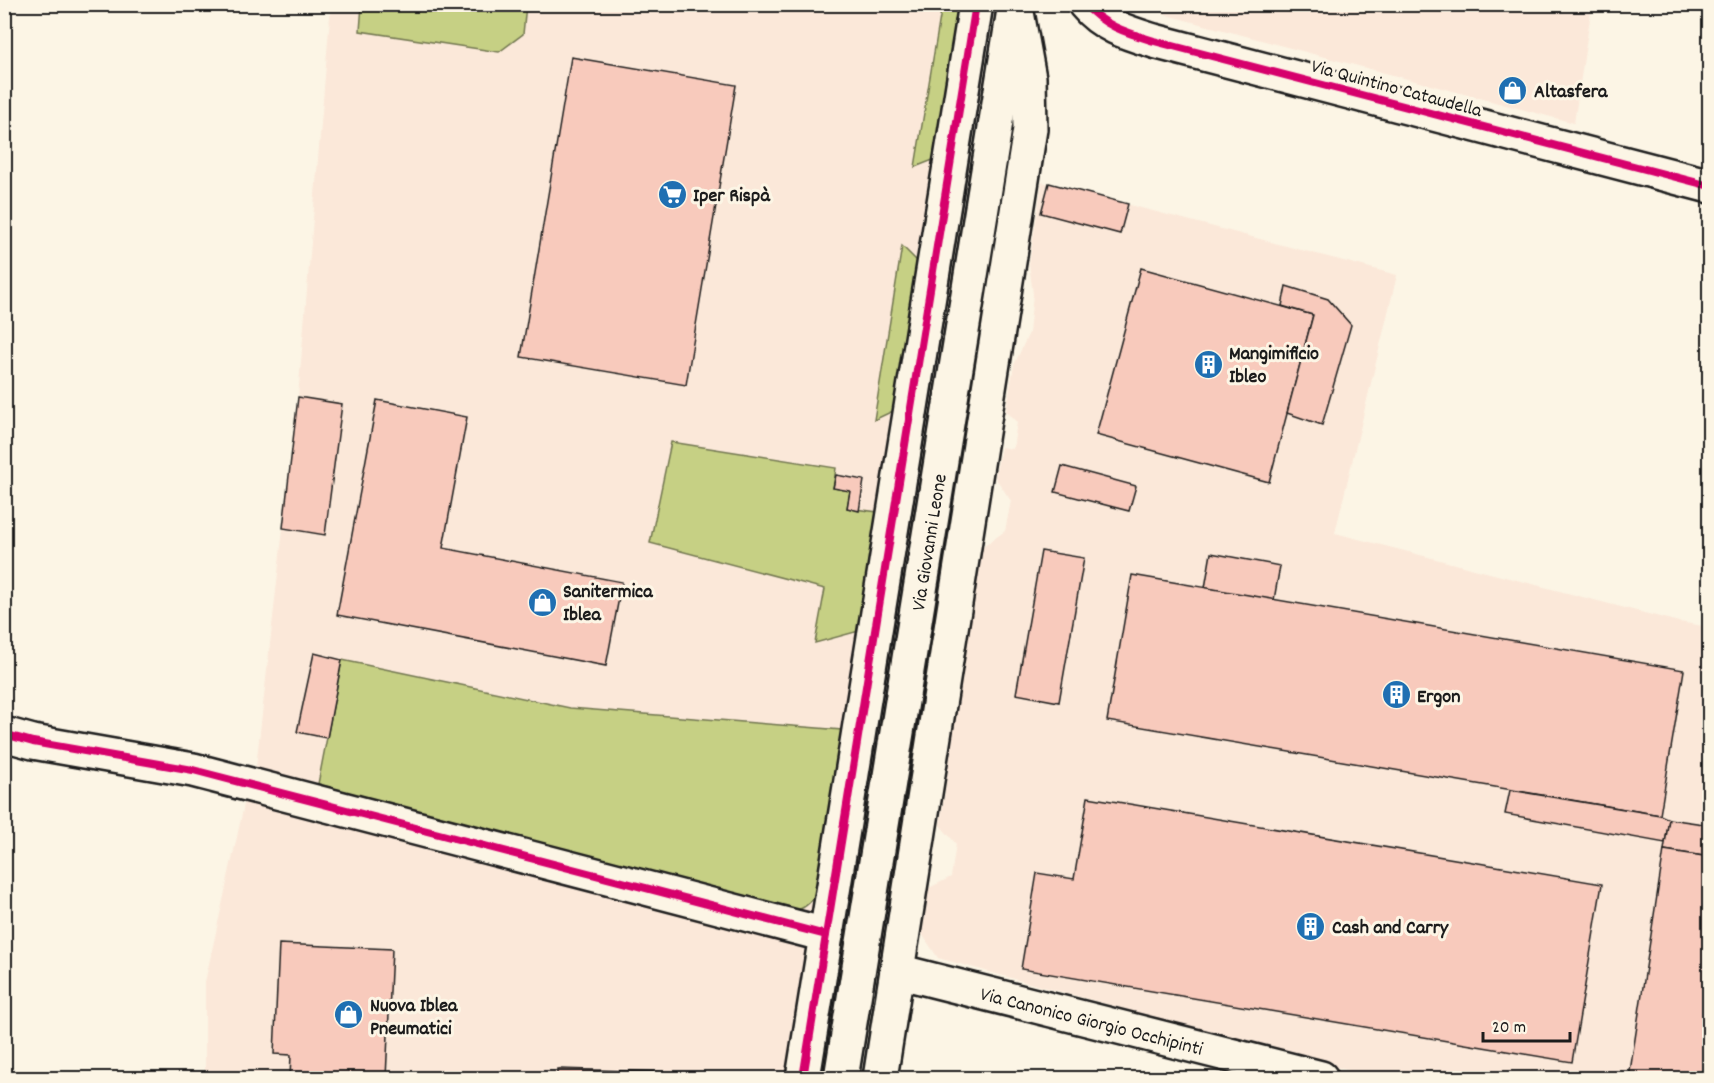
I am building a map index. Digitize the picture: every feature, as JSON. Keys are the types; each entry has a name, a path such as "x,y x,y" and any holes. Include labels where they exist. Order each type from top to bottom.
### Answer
{"street":[{"path":"803,1078 976,4"},
{"path":"880,1078 1030,129 1029,78 1015,4"},
{"name":"Via Giovanni Leone","path":"841,1078 1015,4"},
{"name":"Via Quintino Cataudella","path":"1085,4 1095,16 1122,30 1154,41 1710,186"},
{"path":"4,734 33,742 193,770 826,935"},
{"name":"Via Canonico Giorgio Occhipinti","path":"897,971 1321,1078"}],"shaded area":[{"path":"331,5 958,5 786,1078 205,1078 205,982 244,805 256,767 298,397"},
{"name":"Altasfera","path":"1146,5 1592,5 1574,123 1170,16"},
{"path":"1042,182 1397,275 1335,533 1679,622 1709,627 1709,1078 1376,1078 938,958 922,934 929,888 951,877 956,844 940,825 980,549 1005,531 1011,501 995,477 1001,447 1013,449 1017,422 1006,411 1014,365 1029,333 1033,294 1029,264"}],"green space":[{"path":"467,4 497,8 498,5 526,5 523,34 499,52 360,31 362,5"},
{"path":"942,5 958,5 933,160 915,167"},
{"path":"902,246 918,262 893,411 874,420"},
{"path":"671,442 836,468 833,488 850,491 847,508 878,512 859,631 815,643 825,589 650,543"},
{"path":"342,660 570,708 842,730 816,895 803,907 785,911 318,784"}],"building":[{"path":"571,57 736,85 686,385 521,357"},
{"path":"1049,183 1128,204 1120,234 1041,213"},
{"name":"Mangimificio Ibleo","path":"1141,268 1313,315 1269,482 1096,435"},
{"path":"1286,286 1328,299 1351,325 1322,425 1287,413 1313,315 1282,306"},
{"path":"298,397 342,404 325,535 283,528"},
{"path":"377,400 467,417 443,548 622,582 606,666 337,615"},
{"path":"1062,466 1136,486 1129,511 1055,492"},
{"path":"836,475 864,480 859,511 847,508 850,491 833,488"},
{"path":"1041,551 1084,558 1059,702 1016,694"},
{"path":"1211,553 1280,566 1274,600 1205,588"},
{"name":"Ergon","path":"1132,575 1684,670 1660,815 1107,721"},
{"path":"314,653 342,660 327,738 297,732"},
{"path":"1510,790 1660,815 1669,819 1665,843 1505,814"},
{"name":"Cash and Carry","path":"1088,797 1602,884 1572,1062 1021,969 1037,873 1074,879"},
{"path":"1669,819 1710,825 1710,857 1664,850"},
{"path":"1664,850 1710,857 1710,1078 1629,1078"},
{"path":"279,944 392,949 386,1078 290,1078 291,1055 274,1054"},
{"path":"557,1069 660,1072 660,1078 557,1078"}],"cycle path":[{"path":"803,1078 976,4"},
{"path":"1085,4 1108,23 1125,32 1154,41 1710,186"},
{"path":"4,734 33,742 193,770 826,935"}],"place":[{"name":"Altasfera","path":"1513,90"},
{"name":"Iper Rispà","path":"672,194"},
{"name":"Mangimificio Ibleo","path":"1208,364"},
{"name":"Sanitermica Iblea","path":"542,602"},
{"name":"Ergon","path":"1396,695"},
{"name":"Cash and Carry","path":"1311,926"},
{"name":"Nuova Iblea Pneumatici","path":"349,1015"}]}
